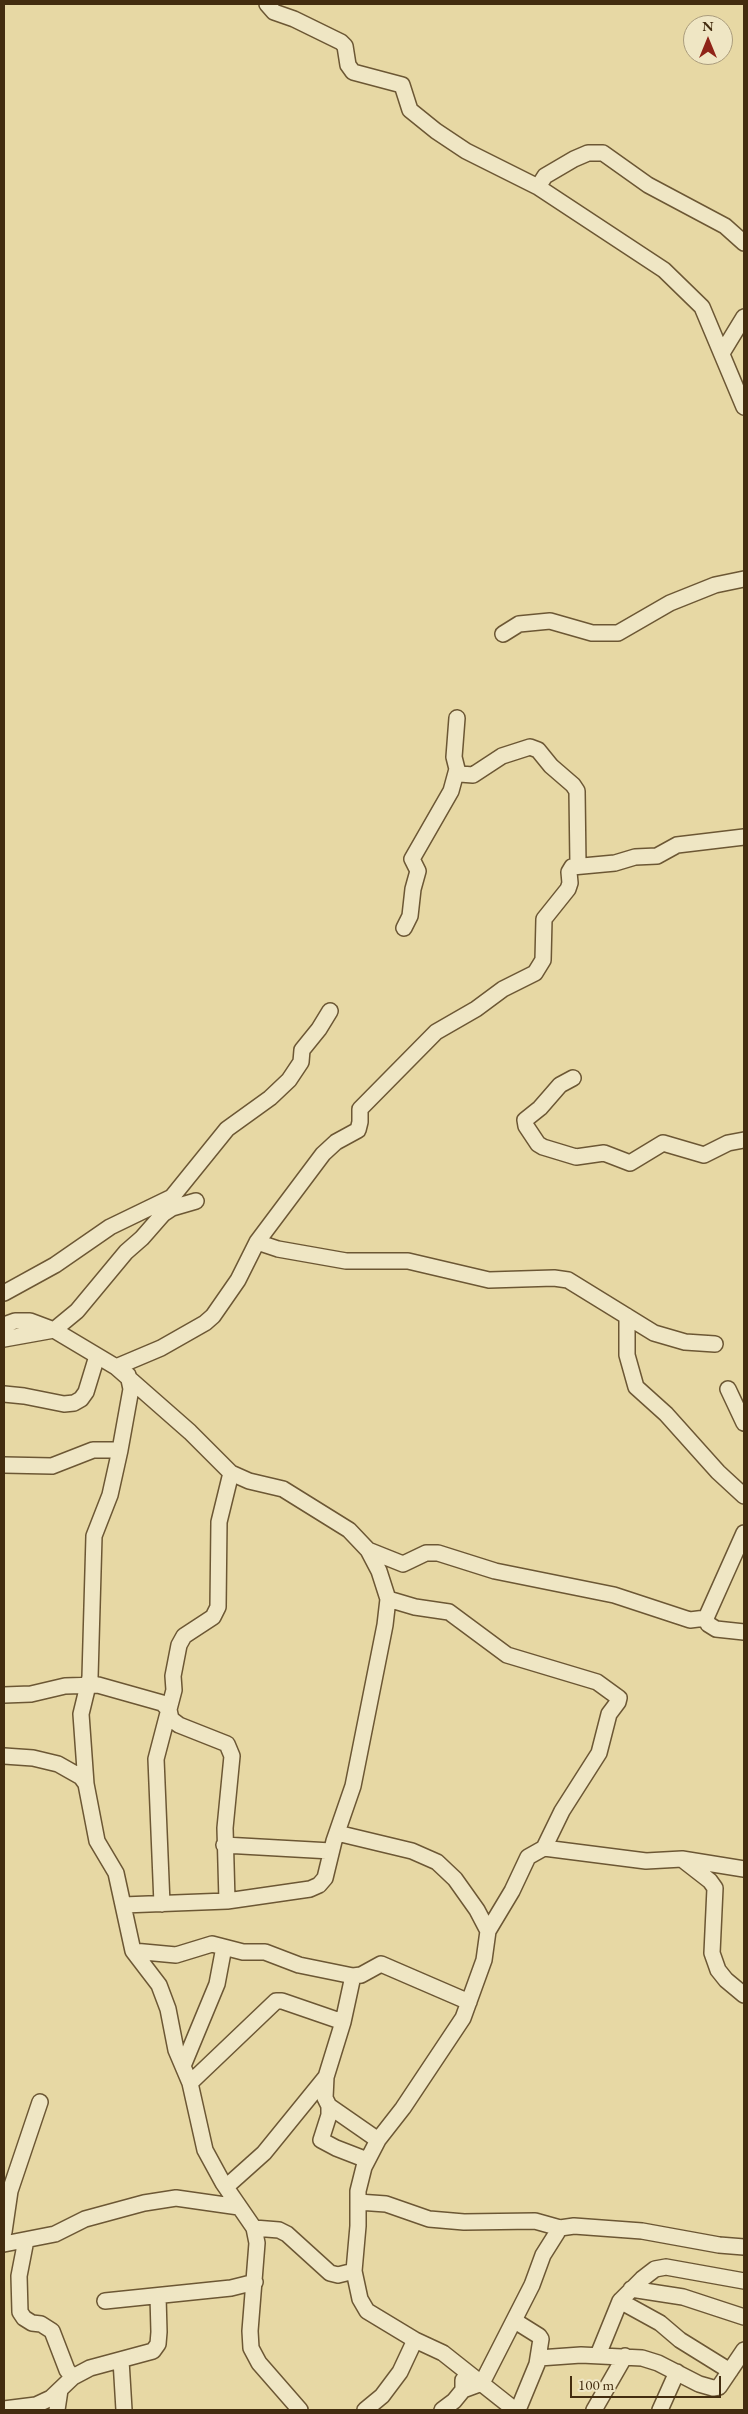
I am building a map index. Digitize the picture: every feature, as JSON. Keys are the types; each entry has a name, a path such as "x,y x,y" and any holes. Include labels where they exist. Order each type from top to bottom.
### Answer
{"street":[{"path":"267,4 274,12 294,18 341,42 345,46 348,65 353,72 402,85 410,110 436,131 466,151 538,187 664,270 702,307 744,407"},
{"path":"538,187 545,176 574,159 588,153 603,153 648,185 725,226 744,244"},
{"path":"722,353 744,318"},
{"path":"503,634 519,624 550,621 592,633 618,633 670,603 715,585 744,579"},
{"path":"404,928 410,916 412,889 417,874 412,859 451,791 456,769 454,757 457,718"},
{"path":"456,769 460,774 473,775 507,755 530,747 538,750 551,766 576,787 578,865"},
{"path":"122,1371 209,1320 220,1308 257,1242 323,1154 336,1142 358,1130 360,1109 436,1032 476,1009 500,991 535,973 543,960 544,919 570,886 570,869 578,865 609,864 635,857 657,856 677,845 744,837"},
{"path":"4,1293 55,1266 110,1227 172,1197 227,1129 270,1098 289,1080 301,1062 302,1050 316,1034 330,1012"},
{"path":"573,1078 560,1085 540,1108 525,1120 526,1126 538,1144 543,1147 576,1157 604,1153 630,1163 663,1143 704,1155 728,1143 744,1140"},
{"path":"4,1339 54,1330 77,1311 126,1252 142,1238 163,1214 172,1208 196,1201"},
{"path":"257,1242 278,1249 346,1262 408,1261 489,1280 554,1278 568,1280 654,1333 685,1342 715,1344"},
{"path":"627,1316 627,1355 636,1386 666,1414 712,1466 744,1496"},
{"path":"4,1325 15,1321 30,1321 54,1330 122,1371 231,1473 249,1481 283,1489 349,1530 368,1550 379,1571 388,1599 352,1786 331,1852 325,1878 320,1885 298,1892 227,1901 123,1905"},
{"path":"4,1394 64,1404 74,1403 81,1399 86,1392 97,1356"},
{"path":"122,1371 131,1389 110,1495 94,1536 90,1677 81,1714 86,1784 97,1841 116,1873 133,1951 159,1985 168,2009 176,2050 190,2083 205,2150 226,2187 254,2228 258,2243 250,2331 251,2348 259,2364 300,2410"},
{"path":"728,1388 744,1423"},
{"path":"4,1465 52,1466 92,1450 120,1450"},
{"path":"162,1904 156,1763 174,1688 173,1678 176,1655 181,1640 213,1617 218,1607 219,1522 231,1473"},
{"path":"744,1533 706,1618 708,1624 716,1629 744,1632"},
{"path":"368,1550 403,1564 426,1553 438,1553 496,1571 614,1595 690,1620 706,1618"},
{"path":"388,1599 415,1608 449,1612 507,1655 597,1682 619,1698 609,1714 599,1753 562,1811 544,1848 528,1857 512,1890 488,1931 487,1947 469,2002 454,2035 378,2140 359,2180 354,2272 360,2299 367,2311 415,2340 443,2353 516,2410 539,2358 541,2345 539,2336 515,2321"},
{"path":"4,1695 31,1694 65,1686 98,1685 139,1698 157,1701 169,1710 172,1719 179,1725 223,1741 231,1752 224,1845 227,1901"},
{"path":"4,1756 33,1758 58,1764 75,1774 86,1784"},
{"path":"337,1833 412,1851 437,1862 455,1879 477,1910 488,1931"},
{"path":"224,1845 331,1852"},
{"path":"544,1848 646,1861 682,1859 744,1868"},
{"path":"682,1859 710,1881 715,1888 712,1953 721,1975 744,1995"},
{"path":"133,1951 176,1955 207,1944 242,1952 264,1952 321,1971 353,1976 361,1975 381,1964 469,2002"},
{"path":"183,2066 217,1984 224,1947"},
{"path":"353,1976 344,2022 326,2077 324,2090 329,2106 329,2116 322,2140 336,2148 367,2160"},
{"path":"190,2083 276,2001 282,2001 344,2022"},
{"path":"226,2187 264,2153 326,2077"},
{"path":"4,2232 10,2191 11,2161 40,2102"},
{"path":"329,2106 378,2140"},
{"path":"4,2244 55,2234 85,2219 176,2198 239,2207"},
{"path":"358,2202 386,2204 429,2219 464,2222 536,2221 560,2228 574,2226 642,2231 719,2245 744,2247"},
{"path":"254,2228 279,2230 287,2234 330,2273 338,2275 354,2272"},
{"path":"442,2410 454,2401 463,2390 482,2383 532,2286 543,2255 560,2228"},
{"path":"26,2240 19,2276 20,2312 24,2318 32,2323 41,2324 52,2331 67,2370 73,2377"},
{"path":"598,2355 620,2301 655,2269 666,2267 744,2281"},
{"path":"105,2301 231,2288 255,2282"},
{"path":"631,2289 683,2296 744,2317"},
{"path":"4,2409 36,2405 51,2398 73,2377 90,2368 153,2351 158,2344 158,2296"},
{"path":"620,2301 660,2323 680,2340 730,2371"},
{"path":"365,2410 382,2396 400,2372 415,2340"},
{"path":"539,2358 598,2355 642,2358 677,2372 699,2384 713,2388 719,2386 744,2350"},
{"path":"594,2410 625,2356"},
{"path":"121,2360 124,2410"},
{"path":"462,2368 463,2390"},
{"path":"660,2410 677,2372"},
{"path":"57,2410 60,2390"}]}
